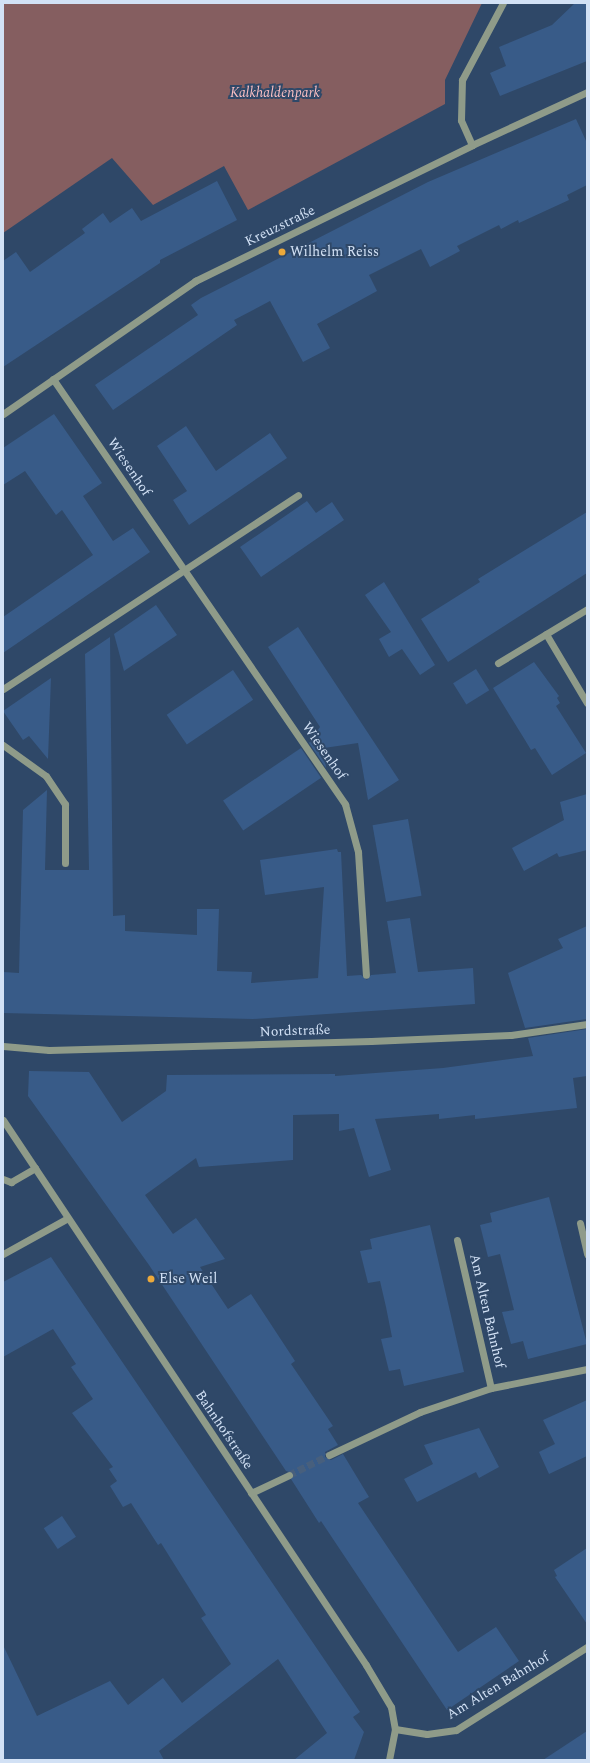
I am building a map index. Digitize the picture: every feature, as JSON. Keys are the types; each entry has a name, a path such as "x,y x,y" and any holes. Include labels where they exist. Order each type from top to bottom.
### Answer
{"street":[{"path":"472,145 461,120 462,80 503,3"},
{"name":"Kreuzstraße","path":"3,414 195,281 472,145 587,92"},
{"name":"Wiesenhof","path":"53,379 182,570 345,804 358,852 366,975"},
{"path":"3,689 298,494"},
{"path":"498,663 587,609"},
{"path":"546,634 587,703"},
{"path":"3,744 46,776 65,804 65,863"},
{"name":"Nordstraße","path":"3,1046 49,1050 364,1042 511,1035 587,1024"},
{"name":"Bahnhofstraße","path":"3,1120 251,1493 391,1707 395,1729"},
{"path":"3,1179 11,1182 35,1168"},
{"path":"3,1254 68,1218"},
{"path":"580,1224 587,1254"},
{"name":"Am Alten Bahnhof","path":"457,1240 492,1388"},
{"name":"Am Alten Bahnhof","path":"329,1455 420,1412 492,1388 587,1369"},
{"path":"251,1493 289,1475"},
{"name":"Am Alten Bahnhof","path":"395,1729 427,1734 456,1730 587,1647"},
{"path":"389,1760 395,1729"}],"green space":[{"name":"Kalkhaldenpark","path":"3,3 482,3 445,80 445,104 248,210 224,166 153,205 112,158 3,233"}],"building":[{"path":"575,3 587,3 587,61 500,96 490,73 506,66 499,47 552,25"},
{"path":"576,119 587,143 587,185 567,195 569,200 519,223 518,220 501,229 499,225 457,246 460,251 430,267 421,249 369,275 377,291 317,324 330,348 303,362 270,301 234,320 237,325 113,410 95,385 198,315 191,305 201,298 428,182"},
{"path":"217,181 237,220 160,260 160,263 3,367 3,261 16,252 30,272 85,233 82,229 103,213 110,223 132,208 141,221"},
{"path":"54,414 102,483 83,496 113,541 133,528 150,552 3,653 3,617 93,555 62,510 56,515 25,471 3,485 3,448"},
{"path":"186,426 216,471 270,433 287,458 189,525 173,500 187,491 157,446"},
{"path":"307,501 316,513 332,502 344,520 261,577 240,547"},
{"path":"587,512 587,573 448,662 421,619 480,582 478,579"},
{"path":"384,582 435,665 420,675 402,649 389,657 379,639 391,632 365,595"},
{"path":"156,605 177,635 124,671 114,634"},
{"path":"298,627 399,780 368,800 358,743 324,748 326,768 309,743 320,727 268,647"},
{"path":"110,637 113,916 125,915 125,931 197,935 197,909 219,909 217,971 252,972 251,983 318,978 324,887 265,895 260,860 337,849 338,852 341,852 347,976 361,975 367,980 371,975 396,973 387,921 410,918 418,972 473,968 475,1004 253,1019 3,1013 3,972 19,973 23,810 47,790 45,870 89,870 85,654"},
{"path":"534,662 559,696 557,698 560,703 556,706 586,753 552,775 535,748 531,750 493,688"},
{"path":"476,669 489,690 466,705 453,683"},
{"path":"233,670 253,700 187,745 167,715"},
{"path":"51,678 48,759 29,736 23,740 3,711"},
{"path":"301,748 321,778 243,830 223,801"},
{"path":"587,794 587,850 559,857 557,853 524,871 512,848 564,820 560,802"},
{"path":"408,819 422,896 386,902 373,825"},
{"path":"587,926 587,1019 525,1028 508,973 563,948 558,939"},
{"path":"587,1029 587,1076 573,1078 577,1108 475,1119 475,1115 439,1119 439,1114 375,1119 391,1170 369,1177 354,1128 339,1131 339,1114 293,1115 293,1160 199,1167 196,1158 145,1195 173,1234 196,1218 225,1259 200,1267 228,1309 251,1294 295,1361 291,1364 333,1426 328,1429 338,1445 325,1452 325,1457 331,1460 343,1454 369,1497 358,1503 458,1652 496,1627 519,1661 447,1710 321,1521 319,1523 291,1479 293,1473 286,1471 149,1265 28,1096 29,1071 89,1072 122,1122 166,1091 167,1075 335,1074 335,1076 443,1068 533,1056 528,1038"},
{"path":"549,1197 587,1344 528,1359 523,1341 511,1344 502,1312 514,1310 500,1254 488,1257 480,1225 492,1222 490,1213"},
{"path":"430,1225 464,1372 404,1386 400,1369 389,1371 381,1339 392,1337 380,1281 368,1283 360,1251 372,1249 370,1239"},
{"path":"51,1257 360,1712 353,1717 364,1732 354,1760 294,1760 327,1733 278,1659 159,1751 164,1760 3,1760 3,1645 37,1716 110,1681 128,1705 163,1678 182,1703 231,1664 201,1618 206,1615 161,1543 158,1545 131,1503 123,1507 110,1486 117,1481 109,1469 113,1467 72,1413 93,1399 71,1367 76,1364 53,1329 3,1357 3,1282"},
{"path":"587,1400 587,1456 549,1474 539,1452 555,1444 543,1420"},
{"path":"479,1428 499,1467 479,1478 476,1472 417,1502 404,1479 433,1464 424,1445"},
{"path":"62,1516 76,1537 58,1549 44,1528"},
{"path":"587,1548 587,1624 555,1577 557,1576 554,1570"},
{"path":"587,1731 587,1760 543,1760"}],"tunnel":[{"path":"289,1475 329,1455"}],"place":[{"name":"Wilhelm Reiss","path":"282,252"},
{"name":"Else Weil","path":"151,1279"}]}
